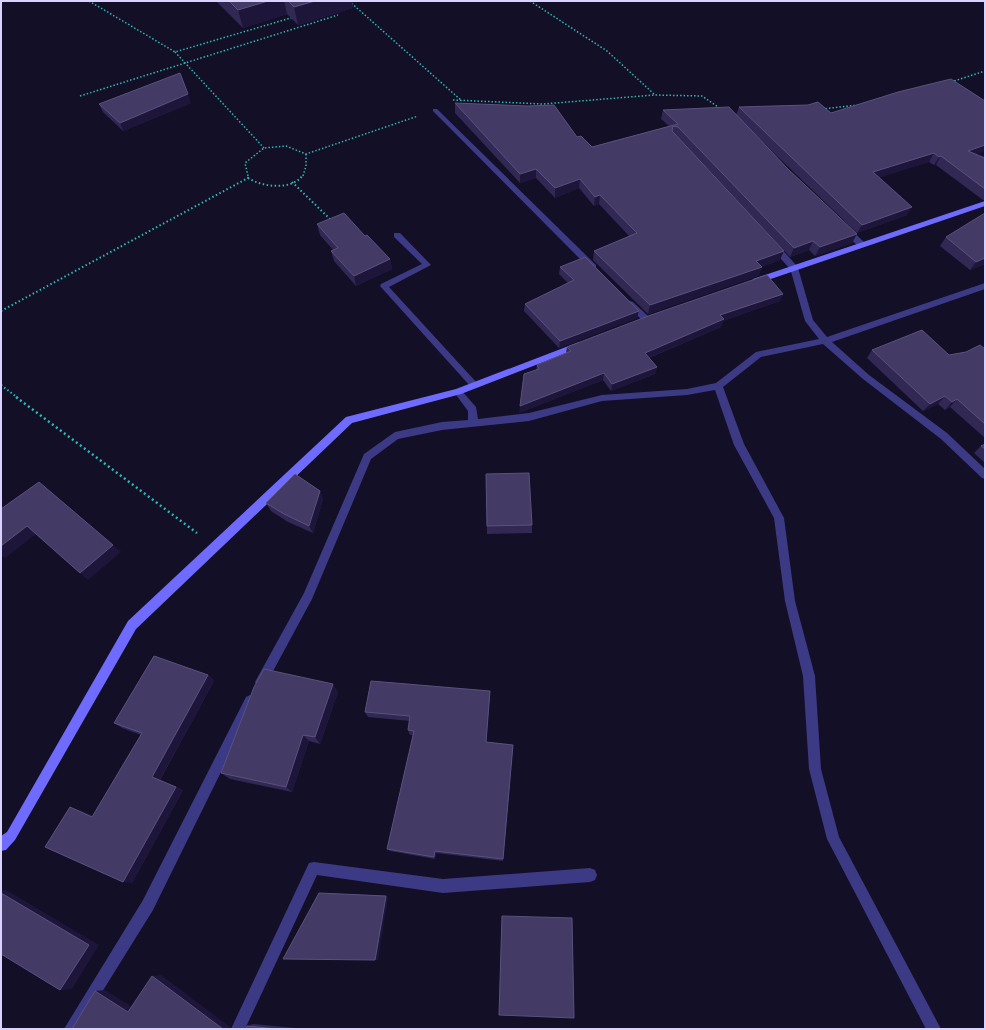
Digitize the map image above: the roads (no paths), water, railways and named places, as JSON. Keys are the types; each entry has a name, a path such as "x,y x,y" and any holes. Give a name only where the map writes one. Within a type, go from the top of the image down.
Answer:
{"street":[{"path":"435,110 601,275"},
{"path":"750,284 985,203"},
{"path":"840,223 862,245"},
{"path":"396,235 428,266 384,286 474,386"},
{"path":"768,240 794,268 810,320 825,341 866,377 944,436 985,475"},
{"path":"71,1029 148,905 236,727 308,596 367,457 395,436 442,426 529,417 602,398 686,392 718,386 759,354 825,341 985,286"},
{"path":"624,297 646,319"},
{"path":"1,845 11,836 132,625 349,420 458,392 586,342"},
{"path":"718,386 739,445 779,518 790,601 809,676 815,769 833,839 934,1029"},
{"path":"458,392 473,410 473,423"},
{"path":"238,1029 314,868 443,886 590,875"}]}
